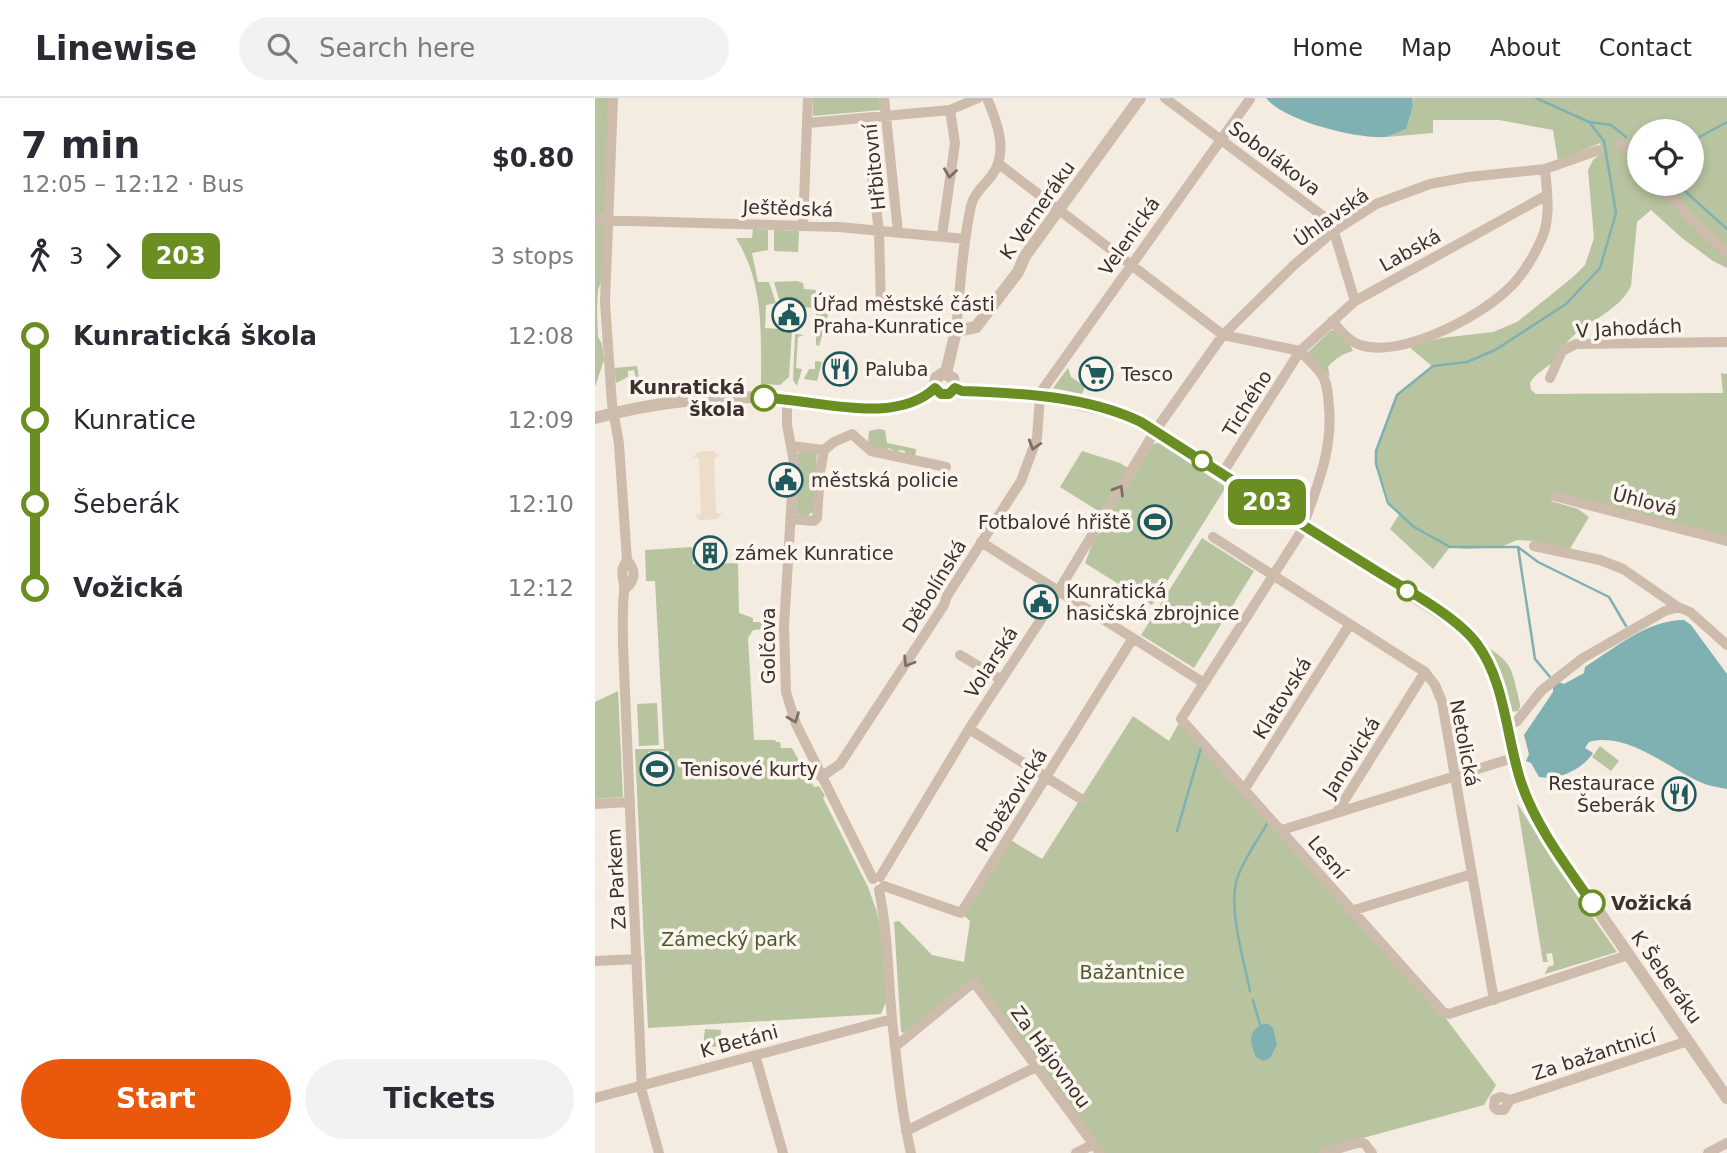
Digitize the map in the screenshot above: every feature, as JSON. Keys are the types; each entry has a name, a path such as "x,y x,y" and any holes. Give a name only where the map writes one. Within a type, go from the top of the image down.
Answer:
{"street":[{"name":"Za Parkem","path":"613,98 605,302 627,560 634,570 631,584 625,589 622,614 642,1092 659,1153"},
{"path":"803,226 808,98"},
{"name":"Hřbitovní","path":"884,98 898,232"},
{"path":"808,123 950,110 978,98"},
{"path":"946,373 956,331 965,239 972,202 999,164 999,128 987,98"},
{"name":"K Verneráku","path":"956,331 976,327 1018,272 1025,256 1140,98"},
{"name":"Sobolákova","path":"1165,98 1331,222 1355,301"},
{"name":"Velenická","path":"1040,396 1250,99"},
{"path":"942,236 954,143 950,110"},
{"path":"1620,144 1627,147"},
{"name":"Úhlavská","path":"1155,431 1223,335 1294,265 1334,231 1376,204 1430,184 1545,169 1599,150"},
{"path":"981,542 1205,683 1304,525 1326,462 1331,419 1323,376 1300,351 1223,335 999,164"},
{"path":"871,169 879,231 881,309"},
{"path":"1332,321 1349,340 1362,346 1380,348 1409,343 1451,328 1499,297 1519,275 1543,236 1547,221 1545,169"},
{"name":"Labská","path":"1300,351 1355,301 1547,195"},
{"path":"1671,196 1727,253"},
{"name":"Ještědská","path":"595,220 803,226 965,239"},
{"name":"V Jahodách","path":"1550,377 1562,351 1576,344 1727,342"},
{"name":"Tichého","path":"1222,474 1300,351"},
{"path":"935,388 946,395 955,388 955,380 946,373"},
{"path":"595,418 613,408 716,399 870,409 916,401 935,388 936,378 946,373"},
{"name":"K Šeberáku","path":"955,388 962,391 1040,396 1126,415 1304,525 1446,616 1469,634 1494,675 1513,758 1540,826 1727,1098"},
{"name":"Děbolínská","path":"821,776 833,771 840,764 1021,481 1036,440 1040,396"},
{"path":"787,404 791,446 824,450"},
{"name":"Volarská","path":"879,883 969,729 1155,431"},
{"path":"792,519 817,518 824,450 852,434 871,451 946,467"},
{"name":"Golčova","path":"791,446 794,462 784,627 786,692 796,724 821,776 879,883 887,936 892,1019 911,1153"},
{"name":"Úhlová","path":"1553,496 1727,541"},
{"name":"Netolická","path":"1213,537 1425,671 1442,702 1494,1000"},
{"path":"1534,546 1615,565 1678,607 1690,612 1727,645"},
{"path":"1506,727 1517,721 1538,694 1594,649 1665,611 1678,607"},
{"name":"Klatovská","path":"1244,790 1350,624"},
{"name":"Poběžovická","path":"879,883 961,913 1133,638"},
{"path":"960,655 1000,679"},
{"name":"Janovická","path":"1282,830 1337,812 1425,671"},
{"name":"Lesní","path":"1205,683 1181,719 1441,1010 1449,1014 1494,1000"},
{"path":"969,729 1081,799"},
{"path":"1337,812 1513,758"},
{"path":"595,804 630,802"},
{"path":"1351,911 1472,874"},
{"path":"1494,1000 1629,955"},
{"path":"595,961 637,959"},
{"name":"Za Hájovnou","path":"896,1046 974,982 1097,1149"},
{"name":"K Betáni","path":"595,1098 892,1019"},
{"name":"Za bažantnicí","path":"1510,1100 1688,1041"},
{"path":"755,1055 783,1153"},
{"path":"906,1131 1036,1068"},
{"path":"1324,1153 1360,1142 1366,1144 1373,1153"},
{"path":"1708,1153 1727,1143"},
{"path":"1076,1153 1097,1149"}],"green space":[{"path":"595,98 609,98 605,215 595,215"},
{"path":"813,98 879,98 881,110 813,116"},
{"path":"1412,98 1727,98 1727,268 1682,238 1651,210 1637,222 1631,286 1626,295 1570,339 1554,361 1530,383 1531,390 1536,394 1723,393 1721,373 1727,374 1727,537 1557,495 1551,501 1578,509 1589,517 1568,552 1534,541 1517,540 1501,547 1450,547 1433,569 1390,529 1400,513 1390,504 1376,464 1376,451 1397,395 1433,367 1409,347 1441,338 1493,332 1517,322 1585,265 1594,238 1588,170 1593,160 1603,152 1600,143 1558,161 1553,130 1499,120 1433,120 1433,133 1387,137 1406,128 1413,106"},
{"path":"595,224 604,224 602,280 598,290 597,311 598,337 602,344 604,360 595,387"},
{"path":"753,229 768,230 768,250 752,253 758,282 769,282 776,303 766,305 765,328 792,330 789,377 780,385 761,384 756,290 752,273 736,238 752,238"},
{"path":"774,230 799,231 798,252 774,251"},
{"path":"774,282 803,283 804,289 816,290 815,299 831,305 819,346 816,345 816,308 781,306"},
{"path":"1331,330 1342,335 1353,351 1339,357 1328,367 1330,377 1307,353"},
{"path":"795,334 804,335 798,337 796,368 802,369 797,386 793,380"},
{"path":"815,361 822,362 817,381 804,379 809,369 815,369"},
{"path":"637,366 640,385 638,386 634,370 628,371 628,377 616,383 614,368"},
{"path":"1068,368 1071,377 1085,386 1082,394 1053,388"},
{"path":"885,430 887,443 916,449 915,459 904,457 905,451 899,450 899,453 888,448 886,453 872,448 868,443 869,431"},
{"name":"Fotbalové hřiště","path":"1159,443 1226,487 1152,605 1085,563 1093,542 1153,444"},
{"path":"1082,451 1128,468 1100,512 1060,487"},
{"path":"798,453 817,453 814,511 807,516 796,514"},
{"path":"1202,538 1254,571 1194,668 1141,635"},
{"name":"Zámecký park","path":"692,547 693,564 738,563 739,613 753,618 753,622 769,622 769,629 753,630 748,638 754,740 775,740 780,742 781,748 792,748 814,787 819,786 825,796 823,798 868,887 884,943 886,1002 881,1014 648,1028 635,749 664,749 655,581 646,581 645,550","holes":["669,751 669,765 649,766 648,752"]},
{"path":"1483,644 1499,655 1511,670 1520,704 1518,711 1510,712 1496,667"},
{"path":"618,691 623,797 595,799 595,702"},
{"path":"657,703 659,745 639,746 637,704"},
{"name":"Bažantnice","path":"1133,716 1169,741 1181,719 1441,1012 1496,1085 1484,1105 1363,1138 1360,1142 1324,1153 1100,1153 972,980 904,1033 901,1032 894,922 899,921 932,955 964,962 970,921 961,913 1007,838 1042,859"},
{"path":"1600,746 1619,761 1611,771 1592,757"},
{"path":"1517,803 1558,868 1617,952 1545,974 1548,967 1554,965 1552,953 1546,954 1548,962 1543,962"},
{"path":"705,1029 721,1030 720,1047 703,1046"}],"shaded area":[{"path":"713,451 719,456 714,458 716,513 722,513 717,519 702,520 696,515 701,514 699,458 693,457 699,452"}],"water":[{"path":"1266,98 1412,98 1413,106 1406,129 1388,136 1372,137 1339,132 1304,121 1288,114"},
{"path":"1684,620 1691,625 1727,674 1727,789 1700,782 1632,746 1603,740 1589,742 1585,748 1593,753 1577,769 1554,777 1539,777 1531,763 1526,761 1529,754 1524,735 1553,692 1553,687 1584,673 1585,667 1644,630 1670,621"},
{"path":"1263,1024 1273,1028 1277,1045 1270,1058 1263,1061 1256,1057 1251,1038 1254,1031"}],"waterway":[{"path":"1536,98 1589,122 1604,141 1616,213 1600,268 1566,304 1495,350 1467,362 1433,366 1397,395 1376,451 1376,464 1388,503 1414,527 1450,547 1518,547 1538,562 1609,597 1626,626"},
{"path":"1589,122 1611,125 1626,137"},
{"path":"1704,134 1727,122"},
{"path":"1690,196 1727,229"},
{"path":"1518,547 1535,659 1550,677"},
{"path":"1177,831 1201,748"},
{"path":"1250,991 1238,935 1235,891 1243,865 1268,822"},
{"path":"1253,1000 1260,1025"}],"bus line":[{"name":"203","path":"764,398 870,409 916,401 935,388 943,395 951,393 955,388 962,391 1040,396 1085,404 1141,422 1420,599 1469,634 1494,675 1513,758 1531,807 1540,826 1592,903"}],"place":[{"name":"Úřad městské části Praha-Kunratice","path":"789,315"},
{"name":"Paluba","path":"840,369"},
{"name":"Tesco","path":"1096,374"},
{"name":"Kunratická škola","path":"764,398"},
{"name":"městská policie","path":"786,480"},
{"name":"Fotbalové hřiště","path":"1155,522"},
{"name":"zámek Kunratice","path":"710,553"},
{"name":"Kunratická hasičská zbrojnice","path":"1041,602"},
{"name":"Tenisové kurty","path":"657,769"},
{"name":"Restaurace Šeberák","path":"1679,794"},
{"name":"Vožická","path":"1592,903"}]}
